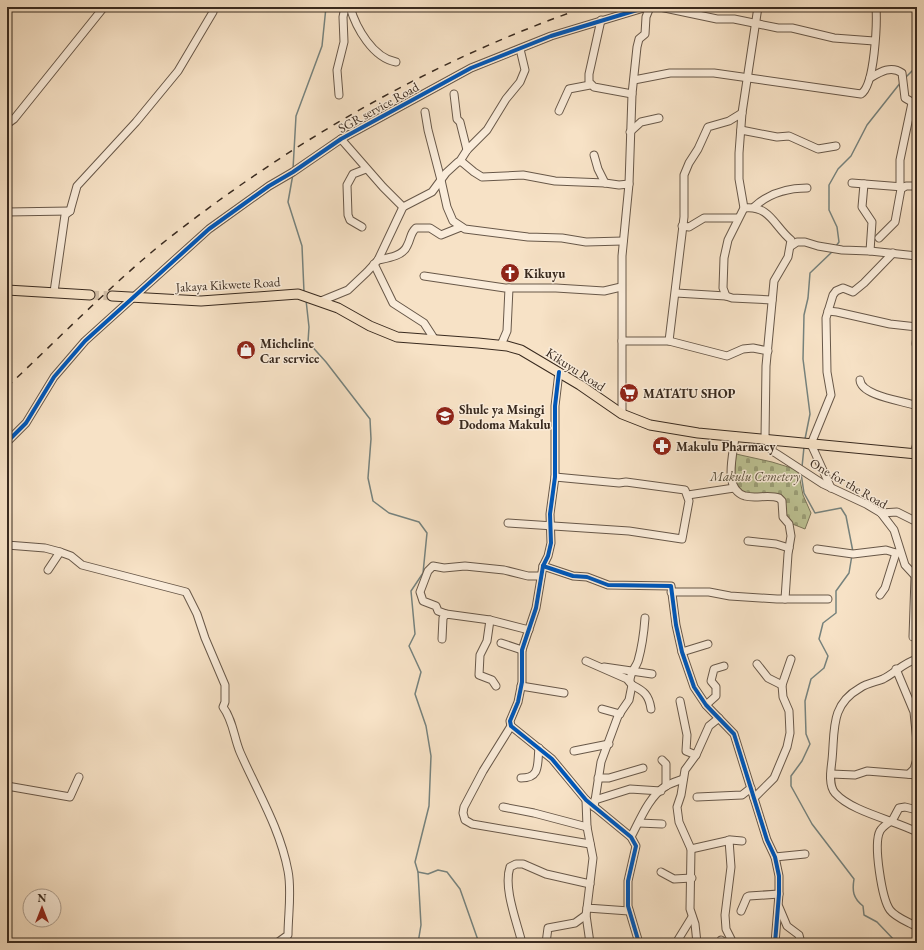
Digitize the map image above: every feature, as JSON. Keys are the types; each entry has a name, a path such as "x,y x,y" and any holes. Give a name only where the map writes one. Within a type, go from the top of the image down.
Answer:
{"main road":[{"path":"7,290 90,294"},
{"name":"Jakaya Kikwete Road","path":"112,296 201,301 298,294"},
{"name":"Kikuyu Road","path":"298,294 308,296 338,308 385,334 397,337 501,345 521,350 559,372 622,414 650,425 670,429 915,454"}],"street":[{"path":"7,124 14,119 104,7"},
{"path":"339,95 338,70 344,42 343,17 345,7"},
{"path":"350,7 355,23 371,48 379,56 396,62"},
{"name":"SGR service Road","path":"7,442 26,423 54,377 85,341 131,297 208,229 269,186 293,172 341,139 471,68 551,36 647,7"},
{"path":"622,414 621,287 623,241 629,184 632,94 637,47 639,40 645,34 646,18 650,7"},
{"path":"660,7 717,19 734,19 778,28 792,28 834,38 874,41"},
{"path":"726,296 723,288 724,258 728,240 744,208 739,168 742,113 758,7"},
{"path":"634,80 670,73 714,72 861,94 865,92 870,78 877,17 876,7"},
{"path":"906,7 917,8"},
{"path":"54,292 65,215 70,211 77,186 136,122 178,71 212,12"},
{"path":"590,85 589,74 600,20"},
{"path":"321,301 348,290 376,262 403,207 432,192 453,165 460,161 467,150 487,130 506,99 520,82 525,70 520,49"},
{"path":"870,78 888,69 898,70 902,73 905,98 914,104 900,160 901,187 895,222 880,238"},
{"path":"559,111 569,89 590,85 600,89 632,94"},
{"path":"454,94 457,119 460,122 467,150"},
{"path":"425,112 446,208 450,217 461,227 469,231 528,237 562,238 586,242 623,241"},
{"path":"669,341 676,293 682,226 684,175 708,127 729,120 742,113"},
{"path":"630,132 642,122 659,118"},
{"path":"741,130 777,137 790,136 818,149 836,146"},
{"path":"341,139 366,169 403,207"},
{"path":"594,155 598,169 605,183"},
{"path":"460,161 482,177 508,174 554,181 619,185 629,184"},
{"path":"362,227 350,220 348,215 347,185 353,174 366,169"},
{"path":"852,183 901,187 917,186"},
{"path":"864,184 862,207 872,222 870,250"},
{"path":"754,207 773,194 788,189 807,188"},
{"path":"744,208 754,207 764,211 791,240 788,257 776,276 772,300 768,351 769,439"},
{"path":"7,212 70,211"},
{"path":"682,226 690,227 704,218 738,218"},
{"path":"376,262 402,252 407,248 411,234 416,228 430,228 441,235 461,227"},
{"path":"791,246 798,242 805,242 834,249 870,250 917,256"},
{"path":"831,488 807,443 832,395 827,372 828,311 833,295 836,291 843,288 853,292 893,254"},
{"path":"376,262 393,303 424,323 435,340"},
{"path":"424,276 509,288 556,288 604,291 621,287"},
{"path":"501,345 507,331 509,288"},
{"path":"676,293 772,300"},
{"path":"828,311 890,324 917,327"},
{"path":"917,335 917,346"},
{"path":"622,341 669,341 727,356 743,349 753,348 768,351"},
{"path":"559,372 555,406 555,477 550,514 551,543 548,556 543,566 536,608 522,650 521,686 518,702 510,721 511,726 483,771 464,807 463,813 465,820 472,824 590,844"},
{"path":"860,380 863,387 875,394 917,406"},
{"path":"735,436 732,478 734,488 745,496 775,497 781,499 783,517 789,524 790,530 785,599"},
{"name":"One for the Road","path":"769,439 772,451 831,488 866,504 881,513 894,530 898,553 905,565 916,577"},
{"path":"915,454 917,443"},
{"path":"508,523 551,525 588,530 629,531 682,539 686,527 688,495 685,490 626,482 619,483 555,477"},
{"path":"688,495 734,488"},
{"path":"881,513 896,512 917,522"},
{"path":"748,541 776,544 789,548"},
{"path":"7,546 46,548 71,556 82,565 186,592 197,614 205,638 225,685 226,702 223,707 229,717 239,750 263,799 285,857 289,872 288,935 277,943"},
{"path":"818,549 853,554 886,550 898,553 885,588 880,595"},
{"path":"48,570 60,552"},
{"path":"529,630 490,620 446,614 438,611 436,606 423,601 420,592 428,571 433,566 444,568 465,566 504,570 528,576 541,576"},
{"path":"543,566 573,576 587,577 608,585 671,586 670,592 682,652 694,687 706,705 729,727 736,738 767,840 775,857 779,876 775,943"},
{"path":"913,638 916,577"},
{"path":"670,592 709,592 730,596 785,599 828,599"},
{"path":"442,639 443,618 446,614"},
{"path":"595,804 598,778 602,762 620,714 629,700 631,670 637,663 645,618"},
{"path":"490,620 487,641 480,656 480,675 492,680 496,686"},
{"path":"501,643 522,650"},
{"path":"682,652 708,644"},
{"path":"754,798 774,778 787,747 790,733 789,711 783,697 782,684 791,659"},
{"path":"917,659 896,669 882,680 859,688 843,700 838,708 832,748 831,774 831,786 834,792 870,813 917,832"},
{"path":"586,661 631,683 645,692 649,698 651,708"},
{"path":"757,664 768,678 782,684"},
{"path":"706,705 716,696 716,687 712,683 712,671 724,666"},
{"path":"600,667 652,674"},
{"path":"896,669 914,712 917,742"},
{"path":"521,686 564,693"},
{"path":"680,701 687,735 686,751 696,755"},
{"path":"602,710 620,714"},
{"path":"697,943 695,924 690,908 692,878 691,849 680,822 677,807 681,795 685,770 696,755 709,726 719,718"},
{"path":"511,726 552,759 586,800 595,804 631,837 636,846 632,858 627,894 639,943"},
{"path":"574,751 609,744"},
{"path":"521,778 529,778 534,776 537,770 539,748"},
{"path":"909,774 914,769 917,759"},
{"path":"631,837 648,805 663,788 666,764 662,760"},
{"path":"598,778 609,778 643,768"},
{"path":"831,774 855,775 867,771 917,775"},
{"path":"7,786 70,797 80,777"},
{"path":"595,804 630,789 663,788 683,779"},
{"path":"697,797 742,795 751,788"},
{"path":"586,800 587,827 593,866 586,912 590,943"},
{"path":"502,807 534,813 587,827"},
{"path":"917,810 905,807 899,808 891,821 880,830 876,842 876,850 886,900 890,910 917,927"},
{"path":"639,823 662,824"},
{"path":"691,849 729,840 742,841"},
{"path":"729,840 731,867 725,915 726,929 733,943"},
{"path":"775,857 805,854"},
{"path":"522,943 512,904 508,877 510,867 516,864 523,864 546,874 590,884"},
{"path":"661,872 674,879 692,878"},
{"path":"742,911 747,897 749,896 779,894"},
{"path":"778,907 787,926 798,935 801,943"},
{"path":"546,943 546,933 549,927 575,923 586,912 630,911"},
{"path":"676,943 692,916"}],"green space":[{"name":"Makulu Cemetery","path":"736,454 772,462 798,470 803,495 811,513 805,529 790,523 784,510 784,499 782,495 755,495 743,492 734,482"}],"waterway":[{"path":"293,169 296,116 322,46 326,7"},
{"path":"905,78 917,66"},
{"path":"836,246 839,242 837,227 829,210 829,185 838,169 851,156 867,125 901,82"},
{"path":"293,174 288,202 302,246 304,292"},
{"path":"805,439 810,414 803,359 804,315 808,298 810,273 833,251"},
{"path":"306,300 309,327 308,342 326,362 370,419 371,439 368,478 373,501 389,513 419,522 427,533 423,573 411,591 415,634 409,646 421,672 415,694 426,726 431,756 429,806 415,862 418,872 428,874 438,870 447,872 460,889 479,943"},
{"path":"802,467 804,447"},
{"path":"801,473 804,493 815,513 841,508 846,516 853,552"},
{"path":"852,555 849,573 836,591 836,613 823,623 819,639 828,656 824,668 811,679 805,701 806,734 810,744 802,761 791,776 791,786 812,824 854,879 854,894 863,906 864,915 877,922 897,943"},
{"path":"418,872 421,925 418,943"}],"tunnel":[{"path":"90,295 112,296"}],"railway":[{"path":"7,387 101,297 159,246 258,173 362,108 416,79 471,53 586,7"}],"cycle path":[{"path":"7,442 26,423 54,377 85,341 209,229 269,186 293,172 341,139 471,68 551,36 647,7"},
{"path":"559,372 555,406 555,477 550,514 551,543 548,556 543,566 536,608 522,650 522,682 518,702 510,721 511,726 552,759 586,800 631,837 636,846 628,881 628,906 639,943"},
{"path":"543,566 573,576 587,577 608,585 671,586 676,625 682,652 694,687 706,705 734,734 767,840 775,857 779,876 775,943"}],"place":[{"name":"Kikuyu","path":"510,273"},
{"name":"Micheline Car service","path":"246,350"},
{"name":"MATATU SHOP","path":"629,393"},
{"name":"Shule ya Msingi Dodoma Makulu","path":"445,416"},
{"name":"Makulu Pharmacy","path":"662,446"}]}
